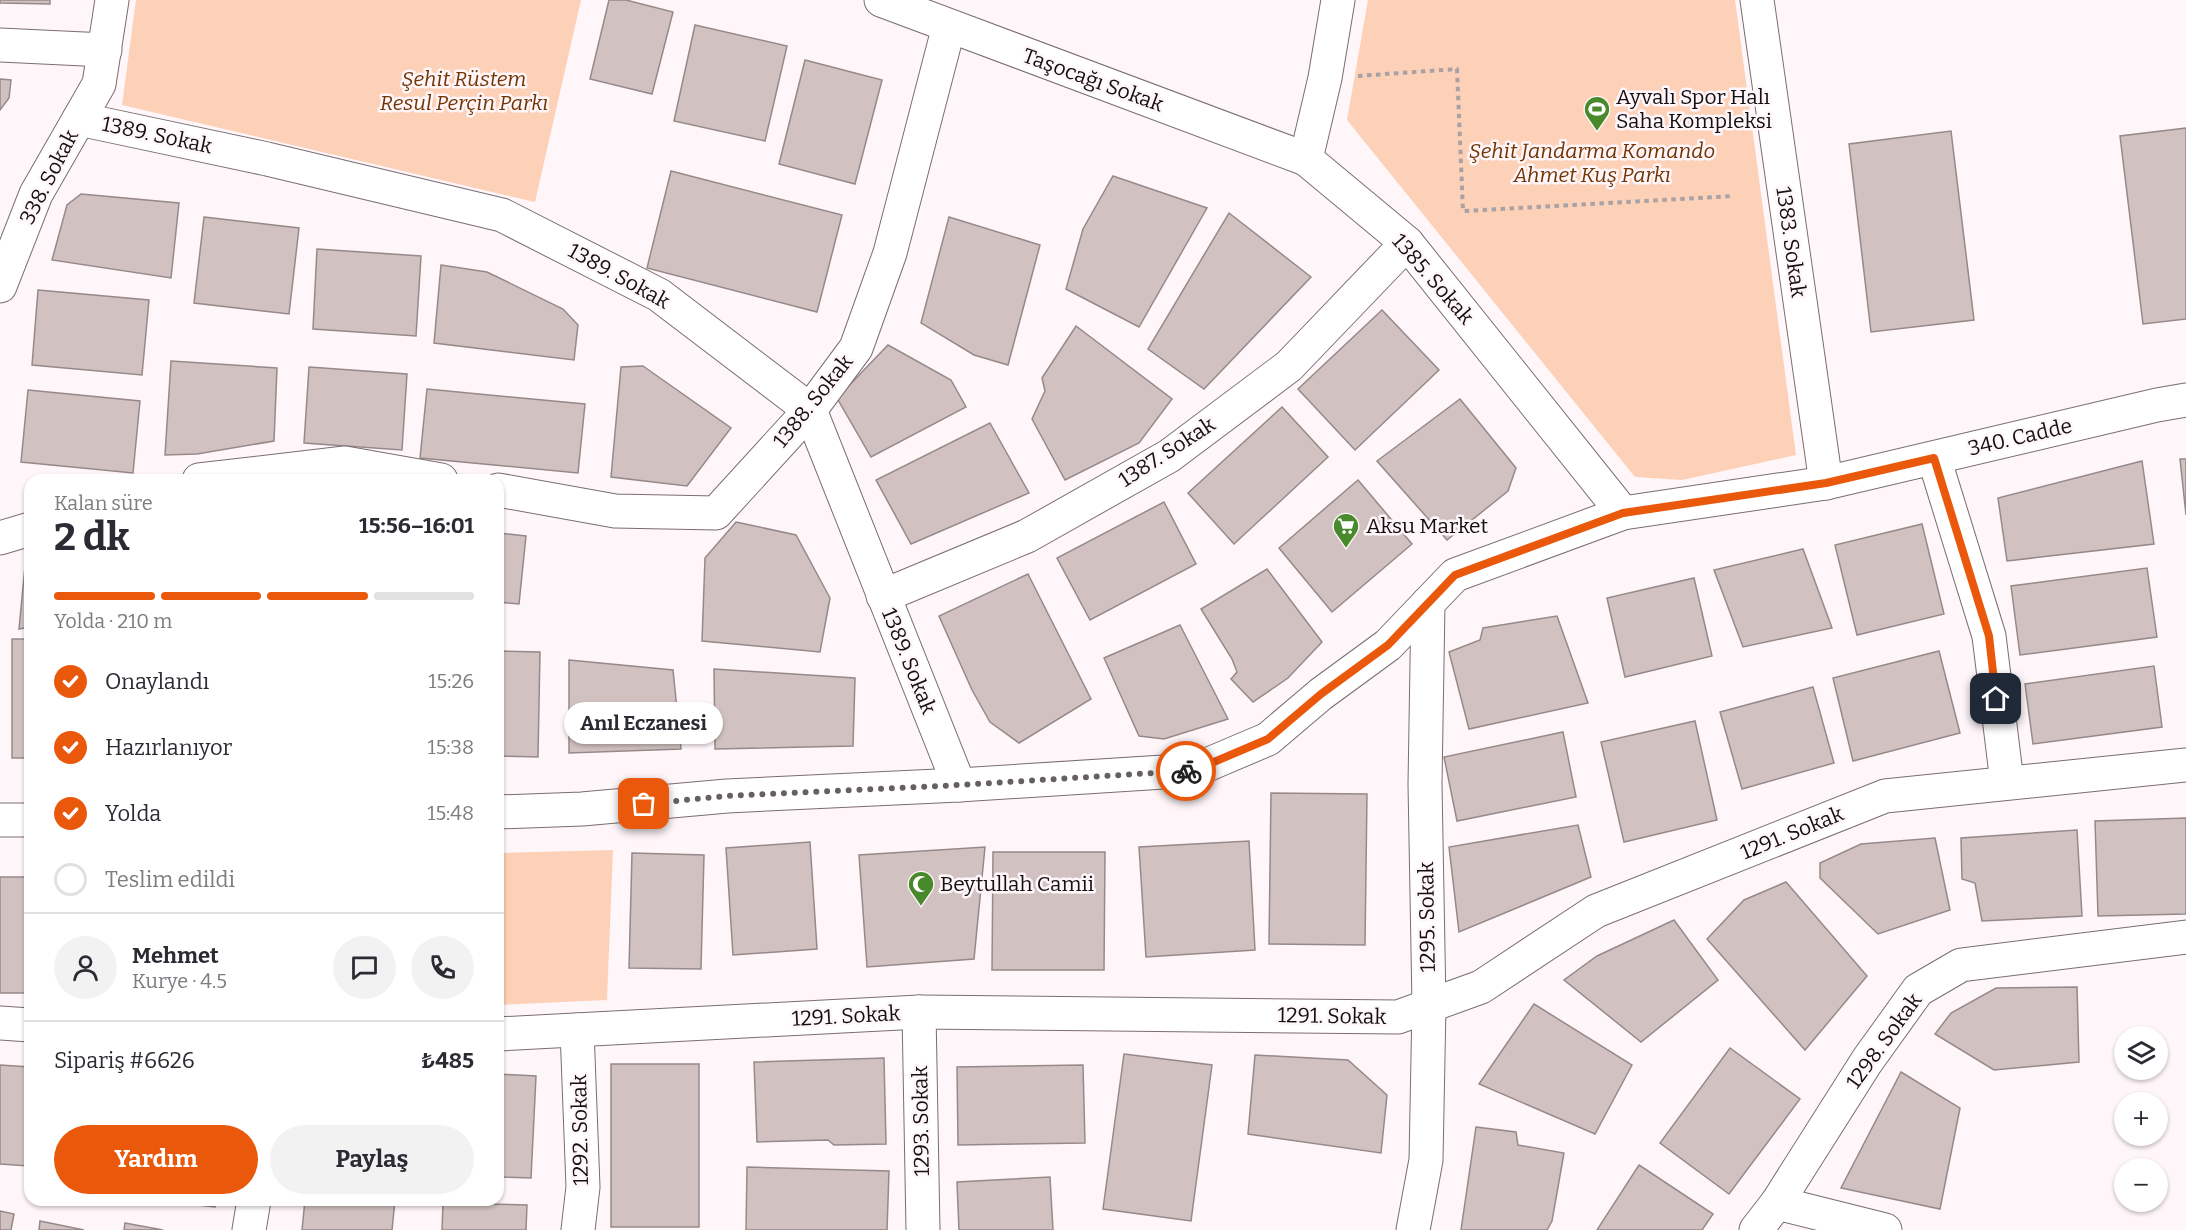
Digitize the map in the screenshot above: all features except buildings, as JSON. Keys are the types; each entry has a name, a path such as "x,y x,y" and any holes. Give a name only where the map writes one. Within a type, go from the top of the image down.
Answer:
{"street":[{"name":"338. Sokak","path":"0,286 36,194 99,84 112,0"},
{"name":"Taşocağı Sokak","path":"881,0 1306,159"},
{"path":"1306,159 1325,78 1338,0"},
{"name":"1383. Sokak","path":"1757,0 1826,483"},
{"name":"1388. Sokak","path":"504,491 615,510 716,513 810,410 856,348 891,253 949,26"},
{"path":"0,45 105,50"},
{"name":"1389. Sokak","path":"79,118 502,215 659,295 810,410 959,785"},
{"name":"1385. Sokak","path":"1306,159 1407,243 1623,513"},
{"name":"1387. Sokak","path":"883,596 1027,536 1169,456 1289,366 1407,243"},
{"name":"340. Cadde","path":"504,812 582,810 727,796 959,785 1195,770 1268,739 1321,694 1388,645 1455,575 1623,513 1826,483 2186,400"},
{"path":"1934,458 1989,636 2007,783"},
{"path":"251,474 345,463 407,474"},
{"path":"0,538 24,532"},
{"name":"1295. Sokak","path":"1413,1230 1426,1160 1429,1005 1425,784 1428,603"},
{"name":"1291. Sokak","path":"504,1034 919,1012 1398,1017 1481,987 1596,911 1885,796 2186,765"},
{"path":"0,820 24,820"},
{"name":"1298. Sokak","path":"1756,1230 1777,1203 1867,1060 1918,990 1961,965 2186,937"},
{"name":"1293. Sokak","path":"919,1012 923,1230"},
{"path":"0,1023 24,1025"},
{"name":"1292. Sokak","path":"578,1030 583,1187 578,1230"},
{"path":"1777,1203 1885,1230"},
{"path":"249,1230 253,1206"}],"path":[{"path":"1325,78 1458,69 1463,211 1732,196"}],"green space":[{"name":"Şehit Rüstem Resul Perçin Parkı","path":"136,0 581,0 535,202 122,105"},
{"name":"Şehit Jandarma Komando Ahmet Kuş Parkı","path":"1368,0 1735,0 1796,455 1682,480 1635,477 1347,120"},
{"path":"613,850 607,1000 504,1005 504,853"}],"way so far":[{"path":"644,804 727,796 1186,771"}],"place":[{"name":"Ayvalı Spor Halı Saha Kompleksi","path":"1597,132"},
{"name":"Aksu Market","path":"1346,549"},
{"name":"Anıl Eczanesi","path":"644,804"},
{"name":"Beytullah Camii","path":"921,907"}],"route":[{"path":"1186,771 1195,770 1268,739 1321,694 1388,645 1455,575 1623,513 1826,483 1934,458 1989,636 1996,699"}]}
